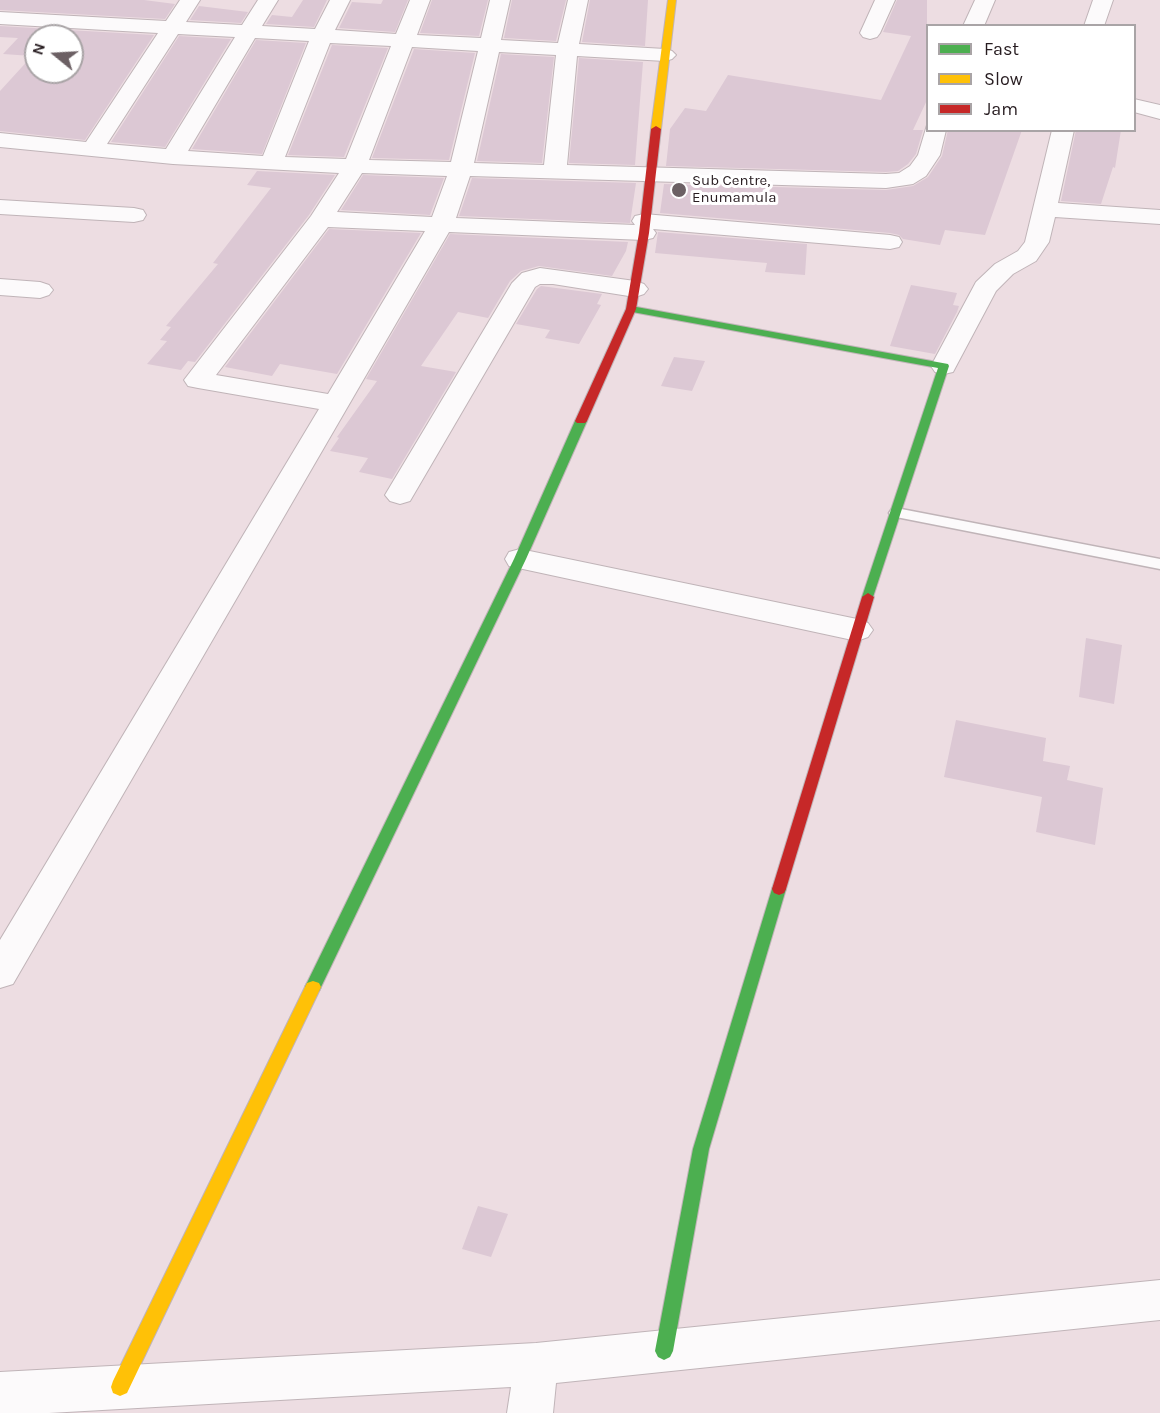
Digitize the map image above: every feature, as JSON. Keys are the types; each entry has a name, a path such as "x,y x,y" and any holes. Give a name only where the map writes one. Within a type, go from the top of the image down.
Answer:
{"street":[{"path":"0,40 9,19 32,0"},
{"path":"92,149 190,0"},
{"path":"173,157 268,0"},
{"path":"271,164 322,36 340,0"},
{"path":"334,403 198,380 321,219 355,166 420,0"},
{"path":"0,973 441,225 461,170 500,0"},
{"path":"555,171 567,49 578,0"},
{"path":"120,1387 520,559 633,299 649,174 656,141 672,0"},
{"path":"870,33 885,0"},
{"path":"974,24 985,0"},
{"path":"1095,24 1103,0"},
{"path":"9,19 665,55"},
{"path":"1136,106 1160,112"},
{"path":"0,140 271,164 886,181 905,179 918,171 928,154 934,132"},
{"path":"664,1351 700,1149 857,630 945,366 985,287 1004,269 1027,256 1037,242 1063,132"},
{"path":"0,207 134,215"},
{"path":"1045,209 1160,217"},
{"path":"321,219 441,225 644,227 890,242"},
{"path":"400,495 525,283 540,276 553,276 633,299 945,366"},
{"path":"0,286 40,290"},
{"path":"520,559 857,630"},
{"path":"0,1394 536,1364 1160,1300"},
{"path":"530,1413 536,1364"}],"lane":[{"path":"896,513 1160,564"}],"building":[{"path":"0,0 144,0 175,4 165,19 0,10"},
{"path":"303,0 327,0 314,27 266,24 272,15 292,17"},
{"path":"383,0 408,0 395,32 339,28 352,2 381,4"},
{"path":"432,0 488,0 479,36 420,33"},
{"path":"512,0 566,0 556,41 504,38"},
{"path":"590,0 648,0 645,46 582,42"},
{"path":"897,0 927,0 926,102 913,130 923,130 916,154 898,171 666,166 670,129 685,108 706,111 728,75 881,100 911,36 883,32"},
{"path":"199,6 248,12 241,23 190,20"},
{"path":"0,26 24,27 24,55 3,54 18,38 0,37"},
{"path":"84,31 154,35 85,140 0,131 0,91 24,65 24,84 84,84"},
{"path":"179,36 231,39 165,147 111,142"},
{"path":"256,40 306,43 262,154 192,149"},
{"path":"332,45 388,48 344,157 288,155"},
{"path":"414,49 475,53 449,160 372,158"},
{"path":"501,54 554,57 542,163 477,161"},
{"path":"579,58 643,62 635,165 569,163"},
{"path":"948,132 1021,132 985,235 945,230 940,245 903,239 899,235 890,233 660,213 664,184 886,190 913,186 928,177 942,156"},
{"path":"1076,132 1121,132 1115,168 1113,167 1101,204 1061,201"},
{"path":"257,171 335,175 309,215 195,362 188,361 181,370 147,364 167,341 160,340 171,327 166,326 218,264 213,263 271,188 247,185"},
{"path":"363,175 444,178 430,215 341,210"},
{"path":"472,178 636,183 630,223 459,216"},
{"path":"329,229 421,233 337,374 280,364 272,376 225,367"},
{"path":"658,232 807,244 805,275 765,272 767,263 655,253"},
{"path":"450,234 628,242 626,251 612,276 539,266 521,271 510,281 488,318 458,312 421,366 456,372 392,479 359,472 368,458 330,451 339,438 337,437 377,381 366,379"},
{"path":"911,285 957,293 953,305 959,306 957,312 935,354 890,346"},
{"path":"541,286 602,294 597,304 601,305 579,344 545,338 550,330 516,324"},
{"path":"674,357 705,361 692,391 661,386"},
{"path":"1086,638 1122,645 1114,704 1079,697"},
{"path":"956,720 1046,738 1043,761 1070,766 1067,780 1103,788 1095,845 1036,832 1042,797 944,777"},
{"path":"478,1206 508,1214 491,1257 462,1249"}],"traffic: fast":[{"path":"631,309 944,366 868,597"},
{"path":"313,987 520,559 581,421"},
{"path":"664,1351 701,1149 779,889"}],"traffic: slow":[{"path":"656,129 672,0"},
{"path":"120,1387 313,987"}],"traffic: jam":[{"path":"581,421 631,309 644,233 656,129"},
{"path":"779,889 868,597"}],"place":[{"name":"Sub Centre, Enumamula","path":"679,190"}]}
